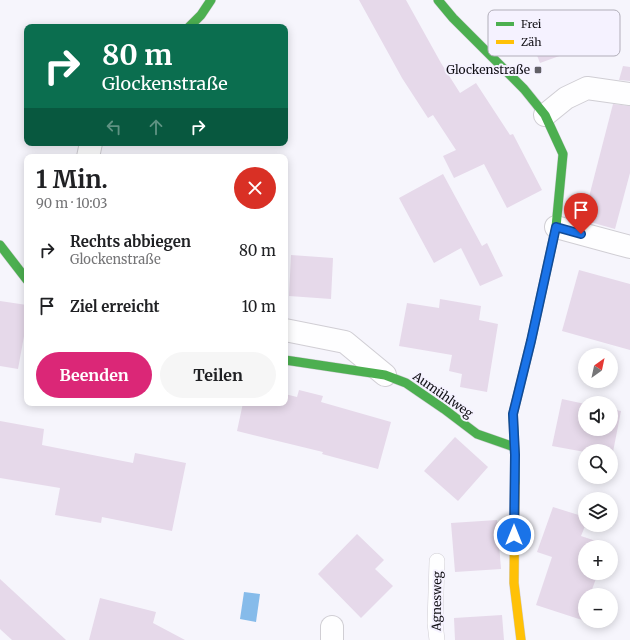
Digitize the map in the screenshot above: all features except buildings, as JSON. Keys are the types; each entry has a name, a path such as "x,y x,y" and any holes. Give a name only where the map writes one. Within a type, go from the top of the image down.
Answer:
{"street":[{"path":"192,24 211,0"},
{"path":"438,0 453,18 488,53"},
{"path":"492,56 524,88 545,115 563,154 556,227 513,414 514,582 521,640"},
{"path":"545,115 566,98 587,88 630,94"},
{"path":"556,227 630,247"},
{"path":"0,245 24,276"},
{"path":"288,331 345,342 385,375"},
{"name":"Aumühlweg","path":"288,360 385,375 406,383 477,434 514,447"}],"lane":[{"name":"Agnesweg","path":"437,561 435,623 437,640"}],"water":[{"path":"244,592 260,594 256,622 240,619"}],"traffic: fast":[{"path":"192,24 201,15 211,0"},
{"path":"438,0 453,18 488,53"},
{"path":"491,56 524,89 545,115 563,154 556,227 513,414 515,483"},
{"path":"0,245 24,276"},
{"path":"288,360 385,375 406,383 477,434 514,447"}],"traffic: slow":[{"path":"515,483 514,583 521,640"}],"place":[{"name":"Glockenstraße","path":"538,70"}],"route":[{"path":"514,535 515,455 513,414 556,227 581,234"}]}
